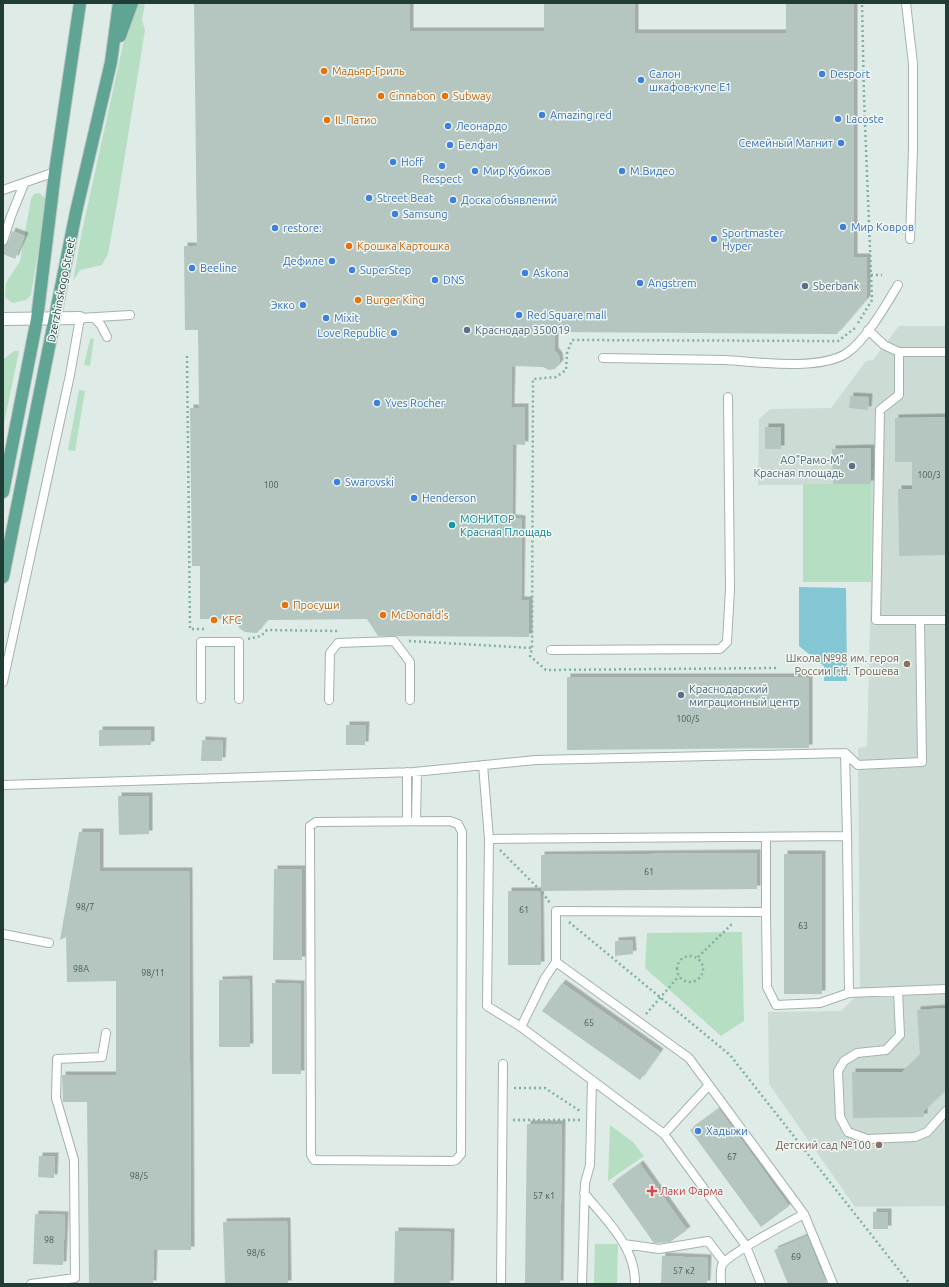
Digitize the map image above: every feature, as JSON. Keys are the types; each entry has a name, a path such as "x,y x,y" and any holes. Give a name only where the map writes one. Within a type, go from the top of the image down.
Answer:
{"main road":[{"path":"76,3 78,20"},
{"name":"Dzerzhinskogo Street","path":"3,492 37,319 55,172 80,3"},
{"name":"Dzerzhinskogo Street","path":"3,577 76,212 111,62 119,3"},
{"path":"111,62 132,3"}],"street":[{"path":"3,319 80,318"}],"lane":[{"path":"906,3 913,64 913,149 910,239"},
{"path":"3,190 55,172"},
{"path":"3,241 24,184"},
{"path":"603,358 725,360 766,363 819,362 837,358 848,352 868,330 898,285"},
{"path":"3,682 70,375 80,318 130,315"},
{"path":"94,318 101,325 107,337"},
{"path":"868,330 884,345 899,352 946,352"},
{"path":"899,352 899,395 880,410 876,620 946,620"},
{"path":"551,650 720,649 727,642 730,589 728,397"},
{"path":"3,785 417,772 536,760 845,753 858,765 922,762 920,620"},
{"path":"329,700 330,653 338,643 394,641 410,662 410,700"},
{"path":"201,699 201,642 239,642 239,699"},
{"path":"845,753 848,836 849,993"},
{"path":"483,765 489,839 487,1006 522,1027 664,1134 746,1246 761,1284"},
{"path":"407,821 408,772"},
{"path":"416,821 417,772"},
{"path":"416,821 455,821 462,832 460,1154 456,1160 452,1162 314,1160 311,1155 310,826 316,822 416,821"},
{"path":"489,839 848,836"},
{"path":"766,837 767,986 776,1005 820,1003 849,993 946,989"},
{"path":"522,1027 545,978 556,962 556,911 766,912"},
{"path":"3,934 49,943"},
{"path":"556,962 689,1058 804,1214 833,1284"},
{"path":"898,991 900,1035 886,1050 857,1053 844,1061 838,1071 840,1117 848,1132 868,1139 915,1137 927,1132 946,1111"},
{"path":"31,1284 75,1278 74,1160 56,1098 57,1059 102,1057 106,1033"},
{"path":"501,1284 503,1064"},
{"path":"582,1284 584,1193 590,1165 592,1080"},
{"path":"664,1134 709,1085"},
{"path":"584,1193 624,1244 634,1265 635,1284"},
{"path":"721,1284 721,1267 724,1262 746,1246 804,1214"},
{"path":"624,1244 659,1249 708,1241 724,1262"}],"path":[{"path":"776,668 546,670 530,656 532,648 533,379 556,377 566,370 567,353 572,340 838,341 855,328 872,300 862,3"},
{"path":"871,274 882,275"},
{"path":"188,356 190,629 205,629"},
{"path":"244,638 251,639 261,636 267,630 339,631"},
{"path":"403,641 532,648"},
{"path":"489,839 542,892 556,911 730,1055 910,1284"},
{"path":"698,958 745,912"},
{"path":"686,955 698,958 703,964 702,975 696,980 685,981 676,972 678,962 686,955"},
{"path":"639,1022 679,976"},
{"path":"503,1087 545,1088 591,1118"},
{"path":"503,1119 591,1118"}],"shaded area":[{"path":"899,326 946,326 946,1206 855,1207 769,1084 768,1012 841,1011 860,992 858,748 867,747 871,582 871,484 758,485 759,419 770,409 831,408 866,361 873,360"}],"green space":[{"path":"136,3 145,3 142,20 145,30 108,254 102,265 80,270 73,281 82,231 128,22"},
{"path":"39,193 45,198 46,204 31,295 26,300 12,303 5,297 6,283 20,261 31,199 34,194"},
{"path":"94,338 90,366 84,365 90,339"},
{"path":"14,351 19,351 3,428 3,363 4,359"},
{"path":"79,390 85,391 75,451 68,450"},
{"path":"803,484 871,484 871,582 803,582"},
{"path":"742,932 744,1021 721,1036 645,968 647,933"},
{"path":"610,1125 633,1142 644,1156 608,1181"},
{"path":"595,1244 618,1244 617,1284 594,1284"}],"water":[{"path":"799,587 846,588 847,681 824,681 824,666 799,646"}],"building":[{"name":"Red Square mall","path":"194,3 410,3 410,31 544,31 544,3 635,3 635,33 786,33 786,3 854,3 854,257 867,257 867,299 837,334 555,332 555,351 559,356 560,363 555,369 549,370 543,367 512,366 511,407 525,407 525,445 513,444 512,518 522,519 521,600 529,600 529,637 378,636 367,619 267,620 257,633 245,632 239,628 237,619 200,619 200,566 192,566 190,408 199,408 198,330 185,330 184,246 197,246"},
{"path":"12,231 25,236 15,259 3,254 3,246 8,243"},
{"path":"850,396 869,397 868,410 849,408"},
{"path":"946,417 946,555 899,556 898,489 912,489 912,462 895,462 895,418"},
{"path":"765,427 781,427 781,449 765,449"},
{"name":"АО\"Рамо-М\" Красная площадь","path":"871,448 871,484 833,484 832,449"},
{"path":"567,677 809,677 809,748 567,750"},
{"path":"346,725 366,725 365,745 346,745"},
{"path":"99,730 151,730 151,745 99,746"},
{"path":"202,740 223,741 222,761 201,761"},
{"path":"118,796 149,796 149,834 119,835"},
{"path":"79,832 100,832 100,871 189,871 191,1250 154,1250 153,1284 89,1284 87,1102 63,1102 62,1075 116,1075 116,981 67,982 66,937 60,940"},
{"path":"757,853 757,889 541,891 541,855"},
{"path":"784,854 822,854 822,994 784,994"},
{"path":"274,869 302,869 302,960 273,960"},
{"path":"508,891 540,891 541,965 508,965"},
{"path":"632,940 633,954 615,956 615,941"},
{"path":"249,979 250,1047 219,1047 219,980"},
{"path":"272,983 301,984 301,1074 272,1074"},
{"path":"562,983 660,1052 640,1080 542,1011"},
{"path":"946,1008 946,1090 924,1111 924,1117 853,1118 852,1072 902,1072 920,1055 917,1010"},
{"path":"719,1109 789,1206 761,1227 690,1130"},
{"path":"527,1124 562,1124 560,1284 525,1284"},
{"path":"39,1156 55,1156 54,1178 38,1177"},
{"path":"640,1164 687,1230 670,1242 654,1243 612,1184"},
{"path":"873,1212 888,1212 888,1229 873,1229"},
{"path":"35,1214 65,1215 63,1265 33,1264"},
{"path":"287,1221 288,1284 225,1284 223,1222"},
{"path":"395,1231 451,1232 450,1284 394,1284"},
{"path":"807,1236 827,1284 788,1284 774,1250"},
{"path":"662,1256 708,1258 707,1284 661,1284"}],"place":[{"name":"Мадьяр-Гриль","path":"324,71"},
{"name":"Desport","path":"822,74"},
{"name":"Салон шкафов-купе Е1","path":"641,80"},
{"name":"Cinnabon","path":"381,96"},
{"name":"Subway","path":"445,96"},
{"name":"Amazing red","path":"542,115"},
{"name":"Lacoste","path":"838,119"},
{"name":"IL Патио","path":"327,120"},
{"name":"Леонардо","path":"448,126"},
{"name":"Семейный Магнит","path":"841,143"},
{"name":"Белфан","path":"450,145"},
{"name":"Hoff","path":"393,162"},
{"name":"Respect","path":"442,166"},
{"name":"Мир Кубиков","path":"475,171"},
{"name":"М.Видео","path":"622,171"},
{"name":"Street Beat","path":"369,198"},
{"name":"Доска объявлений","path":"453,200"},
{"name":"Samsung","path":"395,214"},
{"name":"Мир Ковров","path":"843,227"},
{"name":"restore:","path":"275,228"},
{"name":"Sportmaster Hyper","path":"714,239"},
{"name":"Крошка Картошка","path":"349,246"},
{"name":"Дефиле","path":"332,261"},
{"name":"Beeline","path":"192,268"},
{"name":"SuperStep","path":"352,270"},
{"name":"Askona","path":"525,273"},
{"name":"DNS","path":"435,280"},
{"name":"Angstrem","path":"640,283"},
{"name":"Sberbank","path":"805,286"},
{"name":"Burger King","path":"358,300"},
{"name":"Экко","path":"303,305"},
{"name":"Red Square mall","path":"519,315"},
{"name":"Mixit","path":"326,318"},
{"name":"Краснодар 350019","path":"467,330"},
{"name":"Love Republic","path":"394,333"},
{"name":"Yves Rocher","path":"377,403"},
{"name":"АО\"Рамо-М\" Красная площадь","path":"852,466"},
{"name":"Swarovski","path":"337,482"},
{"name":"Henderson","path":"414,498"},
{"name":"МОНИТОР Красная Площадь","path":"452,525"},
{"name":"Просуши","path":"285,605"},
{"name":"McDonald's","path":"383,615"},
{"name":"KFC","path":"214,620"},
{"name":"Школа №98 им. героя России Г.Н. Трошева","path":"907,664"},
{"name":"Краснодарский миграционный центр","path":"681,695"},
{"name":"Хадыжи","path":"698,1131"},
{"name":"Детский сад №100","path":"879,1145"},
{"name":"Лаки Фарма","path":"652,1191"}]}
